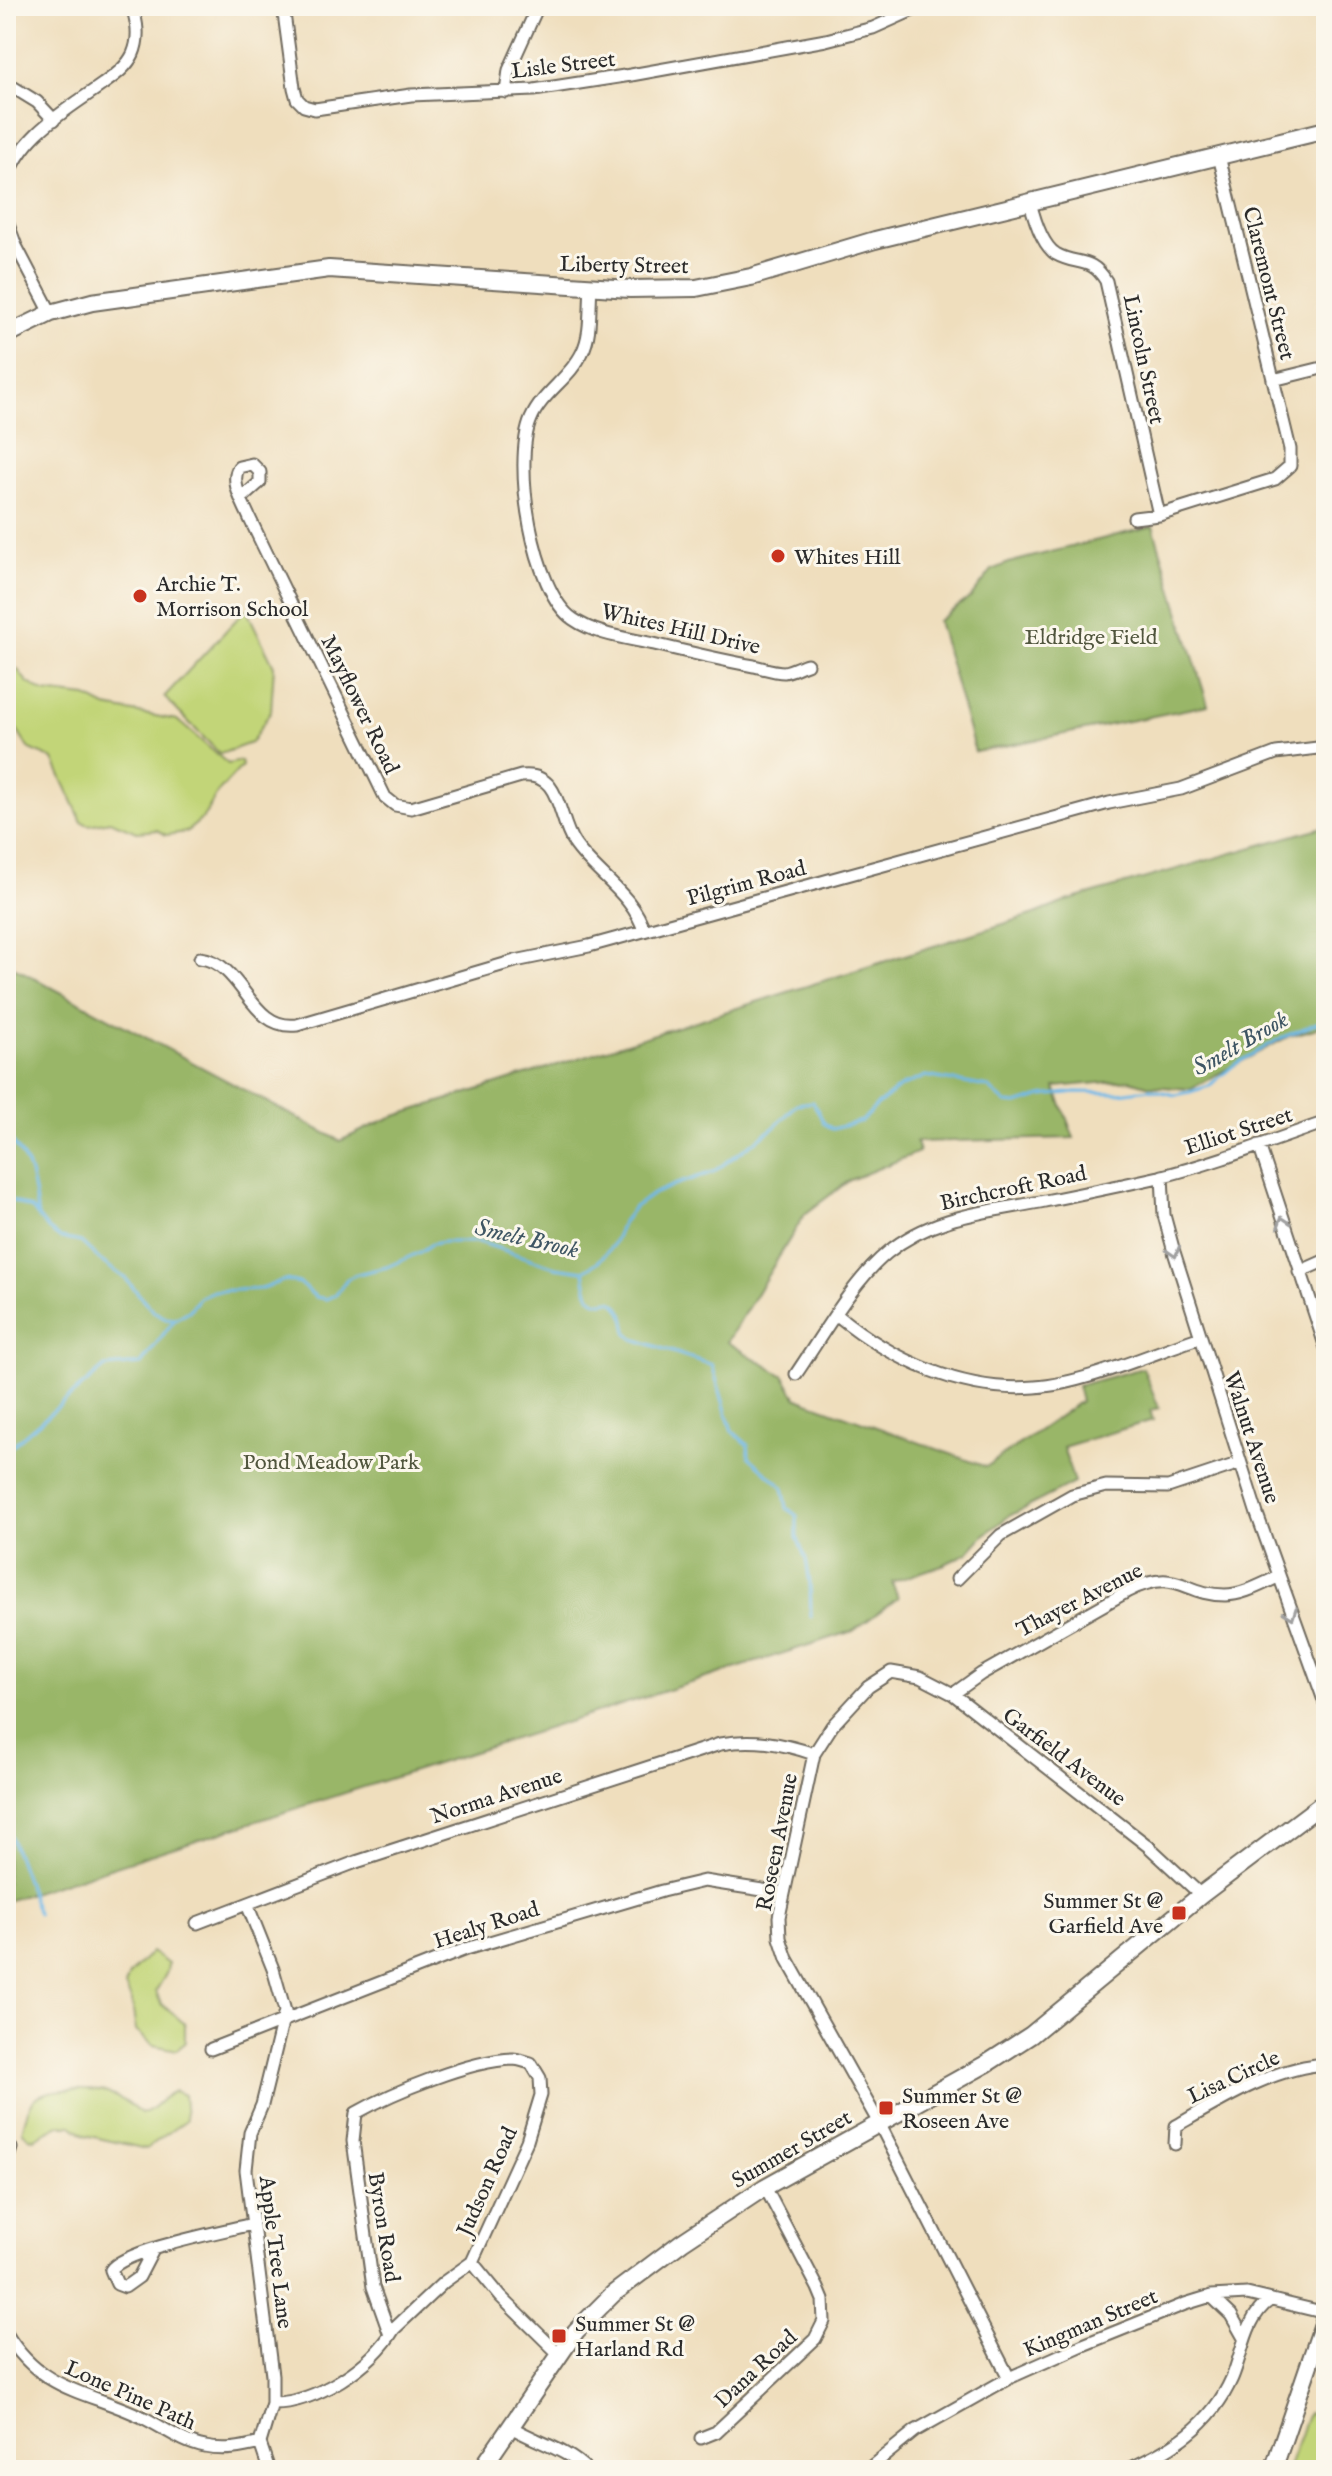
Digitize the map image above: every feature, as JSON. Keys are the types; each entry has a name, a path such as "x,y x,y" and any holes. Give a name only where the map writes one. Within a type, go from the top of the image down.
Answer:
{"main road":[{"name":"Liberty Street","path":"6,335 51,313 119,297 329,269 665,290 719,284 861,243 1326,130"},
{"name":"Summer Street","path":"481,2470 559,2354 588,2317 613,2294 682,2242 765,2187 986,2064 1031,2035 1201,1895 1326,1801"},
{"path":"1273,2470 1326,2314"}],"street":[{"path":"6,183 13,163 25,144 130,61 137,35 132,6"},
{"name":"Lisle Street","path":"283,6 294,88 297,99 309,108 411,95 506,92 617,77 816,43 865,30 898,11 922,6"},
{"path":"506,92 509,70 538,6"},
{"path":"6,83 37,102 54,120"},
{"name":"Claremont Street","path":"1159,515 1275,479 1290,466 1290,449 1219,156"},
{"name":"Lincoln Street","path":"1030,202 1051,249 1059,255 1089,263 1099,270 1106,281 1159,515"},
{"path":"6,219 16,246 51,313"},
{"name":"Whites Hill Drive","path":"591,287 584,349 578,361 538,406 531,419 524,450 523,472 531,519 542,570 555,598 571,618 594,630 785,672 807,664"},
{"path":"1273,380 1326,367"},
{"name":"Mayflower Road","path":"242,498 259,484 260,472 252,464 243,465 235,472 235,482 242,498 385,797 395,805 411,808 521,776 533,775 544,779 552,788 574,844 635,911 644,931"},
{"path":"1134,518 1159,515"},
{"name":"Pilgrim Road","path":"200,958 223,966 266,1018 290,1026 515,961 644,931 1109,803 1181,789 1276,753 1326,747"},
{"name":"Elliot Street","path":"1162,1176 1326,1122"},
{"path":"1259,1145 1326,1348"},
{"name":"Birchcroft Road","path":"796,1374 846,1298 885,1254 907,1238 937,1223 975,1213 1162,1176"},
{"name":"Walnut Avenue","path":"1162,1176 1164,1215 1201,1337 1278,1577 1326,1706"},
{"path":"1299,1272 1326,1260"},
{"path":"837,1315 880,1346 937,1373 1010,1387 1066,1382 1201,1337"},
{"path":"957,1579 1001,1535 1072,1495 1106,1486 1168,1487 1240,1463"},
{"name":"Thayer Avenue","path":"953,1694 981,1674 1151,1581 1173,1581 1223,1595 1246,1590 1278,1577"},
{"name":"Garfield Avenue","path":"891,1672 920,1677 953,1694 1148,1846 1201,1895"},
{"name":"Roseen Avenue","path":"879,2123 787,1959 780,1938 779,1917 814,1754 832,1726 868,1687 891,1672"},
{"name":"Norma Avenue","path":"197,1923 427,1838 720,1744 776,1743 814,1754"},
{"name":"Healy Road","path":"211,2049 466,1949 662,1891 704,1881 782,1893"},
{"name":"Apple Tree Lane","path":"247,1904 285,2011 262,2105 250,2133 246,2170 268,2339 272,2403 260,2443"},
{"name":"Judson Road","path":"272,2403 309,2398 357,2369 444,2282 472,2262 527,2141 541,2095 540,2078 531,2063 515,2059 476,2066 368,2106 356,2113 355,2123"},
{"name":"Lisa Circle","path":"1175,2144 1176,2126 1196,2115 1282,2073 1304,2066 1326,2064"},
{"name":"Byron Road","path":"355,2123 353,2141 373,2287 390,2335"},
{"name":"Kingman Street","path":"879,2123 1009,2378 1097,2339 1211,2296 1247,2294 1326,2314"},
{"path":"6,2164 11,2148"},
{"name":"Dana Road","path":"701,2438 716,2432 822,2330 823,2300 765,2187"},
{"path":"153,2250 252,2224"},
{"path":"472,2262 501,2297 559,2354"},
{"path":"1211,2296 1231,2315 1244,2338"},
{"path":"1127,2470 1175,2446 1209,2417 1232,2378 1244,2338 1258,2313 1270,2300"},
{"name":"Lone Pine Path","path":"6,2333 26,2359 48,2379 66,2389 130,2412 183,2440 218,2449 260,2443"},
{"path":"867,2470 915,2431 1009,2378"},
{"path":"511,2427 575,2459 587,2470"},
{"path":"260,2443 269,2470"}],"green space":[{"name":"Eldridge Field","path":"1153,526 1208,705 975,752 938,621 971,597 992,570 1008,563"},
{"path":"246,609 274,666 271,711 251,743 220,754 164,697"},
{"path":"6,665 18,670 27,682 44,692 87,697 106,707 177,720 228,764 241,761 242,766 218,792 203,818 186,832 166,835 157,830 137,832 110,821 89,825 82,822 53,759 28,748 6,712"},
{"name":"Pond Meadow Park","path":"1326,826 1326,946 1319,956 1326,962 1326,1022 1289,1036 1190,1089 1150,1086 1130,1080 1055,1087 1074,1138 916,1142 919,1152 850,1180 805,1214 727,1342 784,1376 797,1398 986,1467 1081,1401 1077,1386 1143,1368 1159,1408 1150,1410 1153,1420 1063,1447 1074,1483 1009,1516 984,1535 968,1553 892,1582 898,1598 853,1631 6,1901 6,963 340,1141 389,1118 1035,914 1070,900"},
{"path":"151,1952 168,1964 156,1991 161,2004 185,2024 185,2042 177,2050 153,2045 136,2031 132,2002 125,1986 129,1975"},
{"path":"62,2090 103,2091 125,2101 141,2114 175,2091 184,2095 186,2120 146,2149 85,2135 72,2125 59,2125 35,2138 28,2137 22,2131 30,2107 39,2096"},
{"path":"1308,2413 1326,2420 1326,2470 1287,2470"}],"waterway":[{"name":"Smelt Brook","path":"6,1198 32,1209 60,1238 81,1242 126,1279 153,1311 166,1318 175,1319 189,1311 200,1297 213,1291 259,1289 285,1280 299,1283 316,1297 326,1299 335,1295 347,1279 357,1274 387,1267 432,1244 443,1242 479,1242 555,1267 584,1271 599,1261 612,1246 634,1207 653,1194 713,1172 775,1127 797,1104 813,1102 824,1123 832,1129 862,1121 900,1087 926,1076 988,1087 1006,1103 1017,1104 1042,1096 1076,1092 1118,1093 1150,1089 1175,1095 1209,1086 1234,1065 1281,1038 1322,1021 1326,1015"},
{"path":"6,1134 22,1155 30,1173 38,1218"},
{"path":"584,1271 590,1295 597,1301 611,1301 619,1306 628,1334 634,1339 712,1365 732,1431 748,1445 749,1457 783,1487 787,1508 797,1516 797,1537 806,1559 810,1583 811,1617"},
{"path":"6,1451 105,1367 141,1364 175,1319"},
{"path":"6,1824 38,1914"}],"place":[{"name":"Whites Hill","path":"778,556"},
{"name":"Archie T. Morrison School","path":"140,596"},
{"name":"Summer St @ Garfield Ave","path":"1179,1913"},
{"name":"Summer St @ Roseen Ave","path":"886,2108"},
{"name":"Summer St @ Harland Rd","path":"559,2336"}]}
